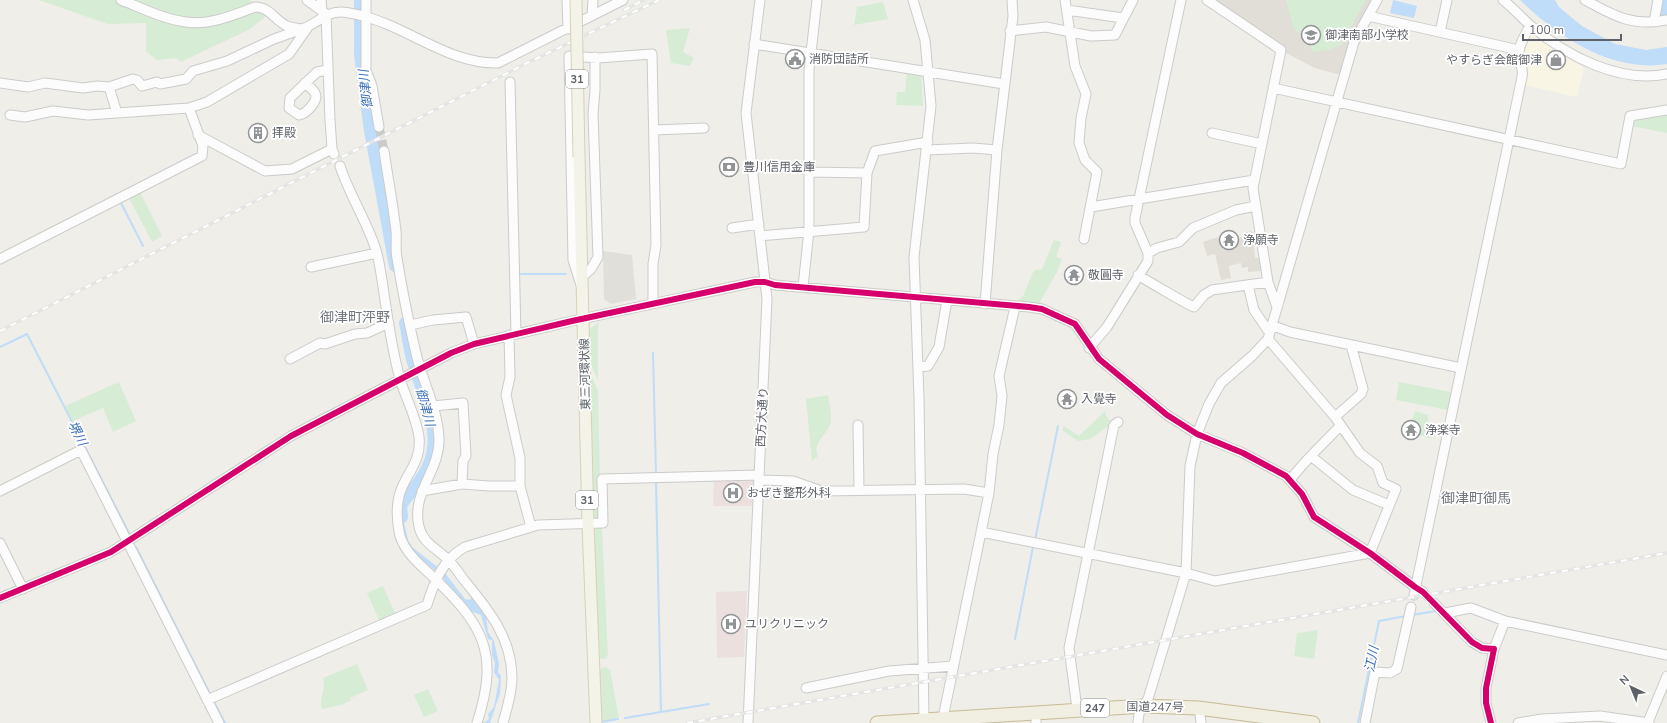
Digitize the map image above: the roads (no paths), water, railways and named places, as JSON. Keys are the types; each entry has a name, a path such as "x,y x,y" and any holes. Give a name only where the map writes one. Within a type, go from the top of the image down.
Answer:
{"highway":[{"name":"国道247号","path":"986,723 1140,714 1198,708 1313,723"},
{"name":"国道247号","path":"877,723 1077,709 1262,723"}],"main road":[{"name":"東三河環状線","path":"576,0 588,524 596,723"}],"street":[{"path":"121,0 163,17 187,23 218,19 262,4 286,26 305,28"},
{"path":"307,0 324,13"},
{"path":"198,135 265,171 292,169 333,152 324,13 321,0"},
{"path":"366,0 364,16 366,70 372,86 379,127"},
{"path":"567,0 568,29"},
{"path":"592,16 593,0"},
{"path":"10,114 25,117 53,111 88,115 189,108 207,102 289,54 305,28 324,13 346,12 364,16 388,24 448,52 486,63 498,63 623,0"},
{"name":"西方大通り","path":"748,723 767,299 746,113 760,0"},
{"path":"803,287 809,230 810,52 817,0"},
{"path":"913,0 925,40 931,106 928,146 914,242 918,367 924,720"},
{"path":"985,304 997,150 1013,16 1012,0"},
{"path":"1065,0 1075,66 1086,94 1081,118 1079,143 1085,160 1097,172 1084,239"},
{"path":"1010,32 1070,27 1091,36 1115,35 1133,0"},
{"path":"1089,348 1107,327 1148,261 1148,253 1135,223 1138,199 1181,0"},
{"path":"1207,0 1281,50 1253,188 1268,282 1277,307"},
{"path":"1140,714 1148,699 1186,573 1190,466 1197,434 1209,404 1221,383 1252,356 1269,332 1354,42 1377,0"},
{"path":"1440,32 1447,0"},
{"path":"1503,0 1530,26 1555,43 1600,66 1638,76 1667,74"},
{"path":"1585,0 1621,18 1639,23 1667,20"},
{"path":"1654,22 1658,0"},
{"path":"1067,10 1123,18"},
{"path":"1368,16 1519,50"},
{"path":"0,598 94,561 128,543 291,436 400,378 474,344 584,318 754,282 765,282 772,285 1042,309 1068,320 1074,324 1089,348 1099,360 1167,415 1197,434 1243,453 1290,480 1302,494 1314,517 1370,552 1417,591 1461,368 1510,140 1523,70 1520,62 1519,50 1530,26"},
{"path":"0,83 28,87 44,84 83,88 97,86 109,87 133,79 142,86 157,82 160,84 186,79 193,71 227,61 274,38 305,28"},
{"path":"754,44 1004,84"},
{"path":"583,290 573,260 569,56 595,57 652,54 656,245 653,264 653,303"},
{"path":"582,276 591,269 598,257 593,114 595,57"},
{"path":"305,83 317,72 328,70"},
{"path":"510,82 513,334 510,377 506,395 520,458 520,486 532,527"},
{"path":"109,87 117,113"},
{"path":"1273,88 1336,103 1621,164 1630,116 1667,110"},
{"path":"0,259 202,156 203,146 189,108"},
{"path":"654,130 704,128"},
{"path":"1212,133 1262,144"},
{"path":"760,236 809,230 864,227 867,173 875,151 928,146 997,150"},
{"path":"384,151 393,208 396,256 419,369 433,406 439,439 438,450 417,508 419,528 428,545 447,561 498,624 508,648 512,678 504,723"},
{"path":"340,166 377,254 400,378 417,422 419,440 417,458 399,495 397,511 398,525 406,549 452,594 474,624 485,647 487,656 488,683 486,696 477,723"},
{"path":"809,172 867,173"},
{"path":"1091,207 1254,180"},
{"path":"1148,253 1157,248 1179,242 1193,228 1236,210 1256,206"},
{"path":"732,228 759,224"},
{"path":"312,267 377,254"},
{"path":"1138,275 1180,298 1191,307 1194,307 1204,295 1212,290 1268,282"},
{"path":"1248,285 1254,310 1269,332 1335,417 1360,452 1377,466 1383,483 1396,489 1370,552"},
{"path":"918,367 928,366 939,347 947,300"},
{"path":"943,718 989,493 992,454 999,425 1002,396 999,376 1015,307"},
{"path":"410,325 433,320 466,317 474,344"},
{"path":"290,359 320,343 325,344 355,334 367,334 389,323"},
{"path":"1269,332 1290,332 1461,368"},
{"path":"1335,417 1361,394 1362,390 1351,345"},
{"path":"433,406 463,403 466,456 463,461 462,484"},
{"path":"1077,709 1069,648 1114,426 1118,422"},
{"path":"858,425 859,490"},
{"path":"1290,480 1300,466 1312,457 1340,426"},
{"path":"0,491 82,450 128,543 211,698 219,723"},
{"path":"1312,457 1352,490 1389,505"},
{"path":"211,698 426,605 437,578 447,561 456,552 471,544 517,533 532,527 603,524 602,479 759,478 793,481 821,491 964,489 989,493"},
{"path":"422,491 462,484 520,486"},
{"path":"981,532 1186,573 1215,581 1370,552"},
{"path":"0,543 23,589"},
{"path":"1434,603 1472,642 1482,648 1494,649"},
{"path":"1365,723 1376,672 1390,674 1397,669 1411,607"},
{"path":"1444,613 1471,608 1506,621 1667,655"},
{"path":"1491,723 1486,703 1486,688 1494,649 1506,621"},
{"path":"806,688 889,671 953,666"},
{"path":"1518,723 1542,719 1600,716 1649,722 1667,676"}],"water":[{"path":"1393,0 1417,6 1414,18 1390,13"},
{"path":"1520,0 1555,0 1559,7 1582,26 1615,44 1646,50 1667,47 1667,64 1646,65 1626,63 1587,49 1551,27"},
{"path":"400,506 408,540 412,547 445,573 465,599 470,600 471,597 486,617 488,632 494,641 499,664 498,672 501,676 500,693 490,723 484,723 489,719 488,714 494,707 499,680 494,672 495,663 492,655 492,640 488,639 481,615 470,611 438,573 414,553 406,541 401,520"}],"waterway":[{"name":"御津川","path":"360,0 360,54 370,131 395,266"},
{"path":"1663,0 1662,11 1665,19"},
{"path":"120,201 143,246"},
{"path":"518,274 566,274"},
{"name":"御津川","path":"402,517 401,505 425,473 432,455 434,442 430,415 412,357 405,323"},
{"name":"堺川","path":"0,347 27,334 129,533"},
{"path":"653,353 656,474"},
{"path":"1035,540 1058,426"},
{"path":"656,480 661,712"},
{"name":"堺川","path":"136,547 211,696"},
{"path":"1015,639 1033,547"},
{"path":"1412,615 1436,611"},
{"name":"江川","path":"1358,723 1379,621 1406,616"},
{"name":"堺川","path":"213,700 225,723"},
{"path":"625,718 709,704"},
{"path":"601,722 618,719"}],"tunnel":[{"path":"379,127 384,151"},
{"path":"1423,592 1434,603"}],"railway":[{"path":"624,10 644,0"},
{"path":"0,331 527,63 659,0"},
{"path":"687,723 1667,553"}],"place":[{"name":"御津南部小学校","path":"1311,35"},
{"name":"消防団詰所","path":"795,59"},
{"name":"やすらぎ会館御津","path":"1556,60"},
{"name":"拝殿","path":"258,133"},
{"name":"豊川信用金庫","path":"729,167"},
{"name":"浄願寺","path":"1229,240"},
{"name":"敬圓寺","path":"1074,275"},
{"name":"入覺寺","path":"1067,399"},
{"name":"浄楽寺","path":"1411,430"},
{"name":"おぜき整形外科","path":"733,493"},
{"name":"ユリクリニック","path":"731,624"}],"district":[{"name":"御津町泙野","path":"355,317"},
{"name":"御津町御馬","path":"1476,498"}]}
